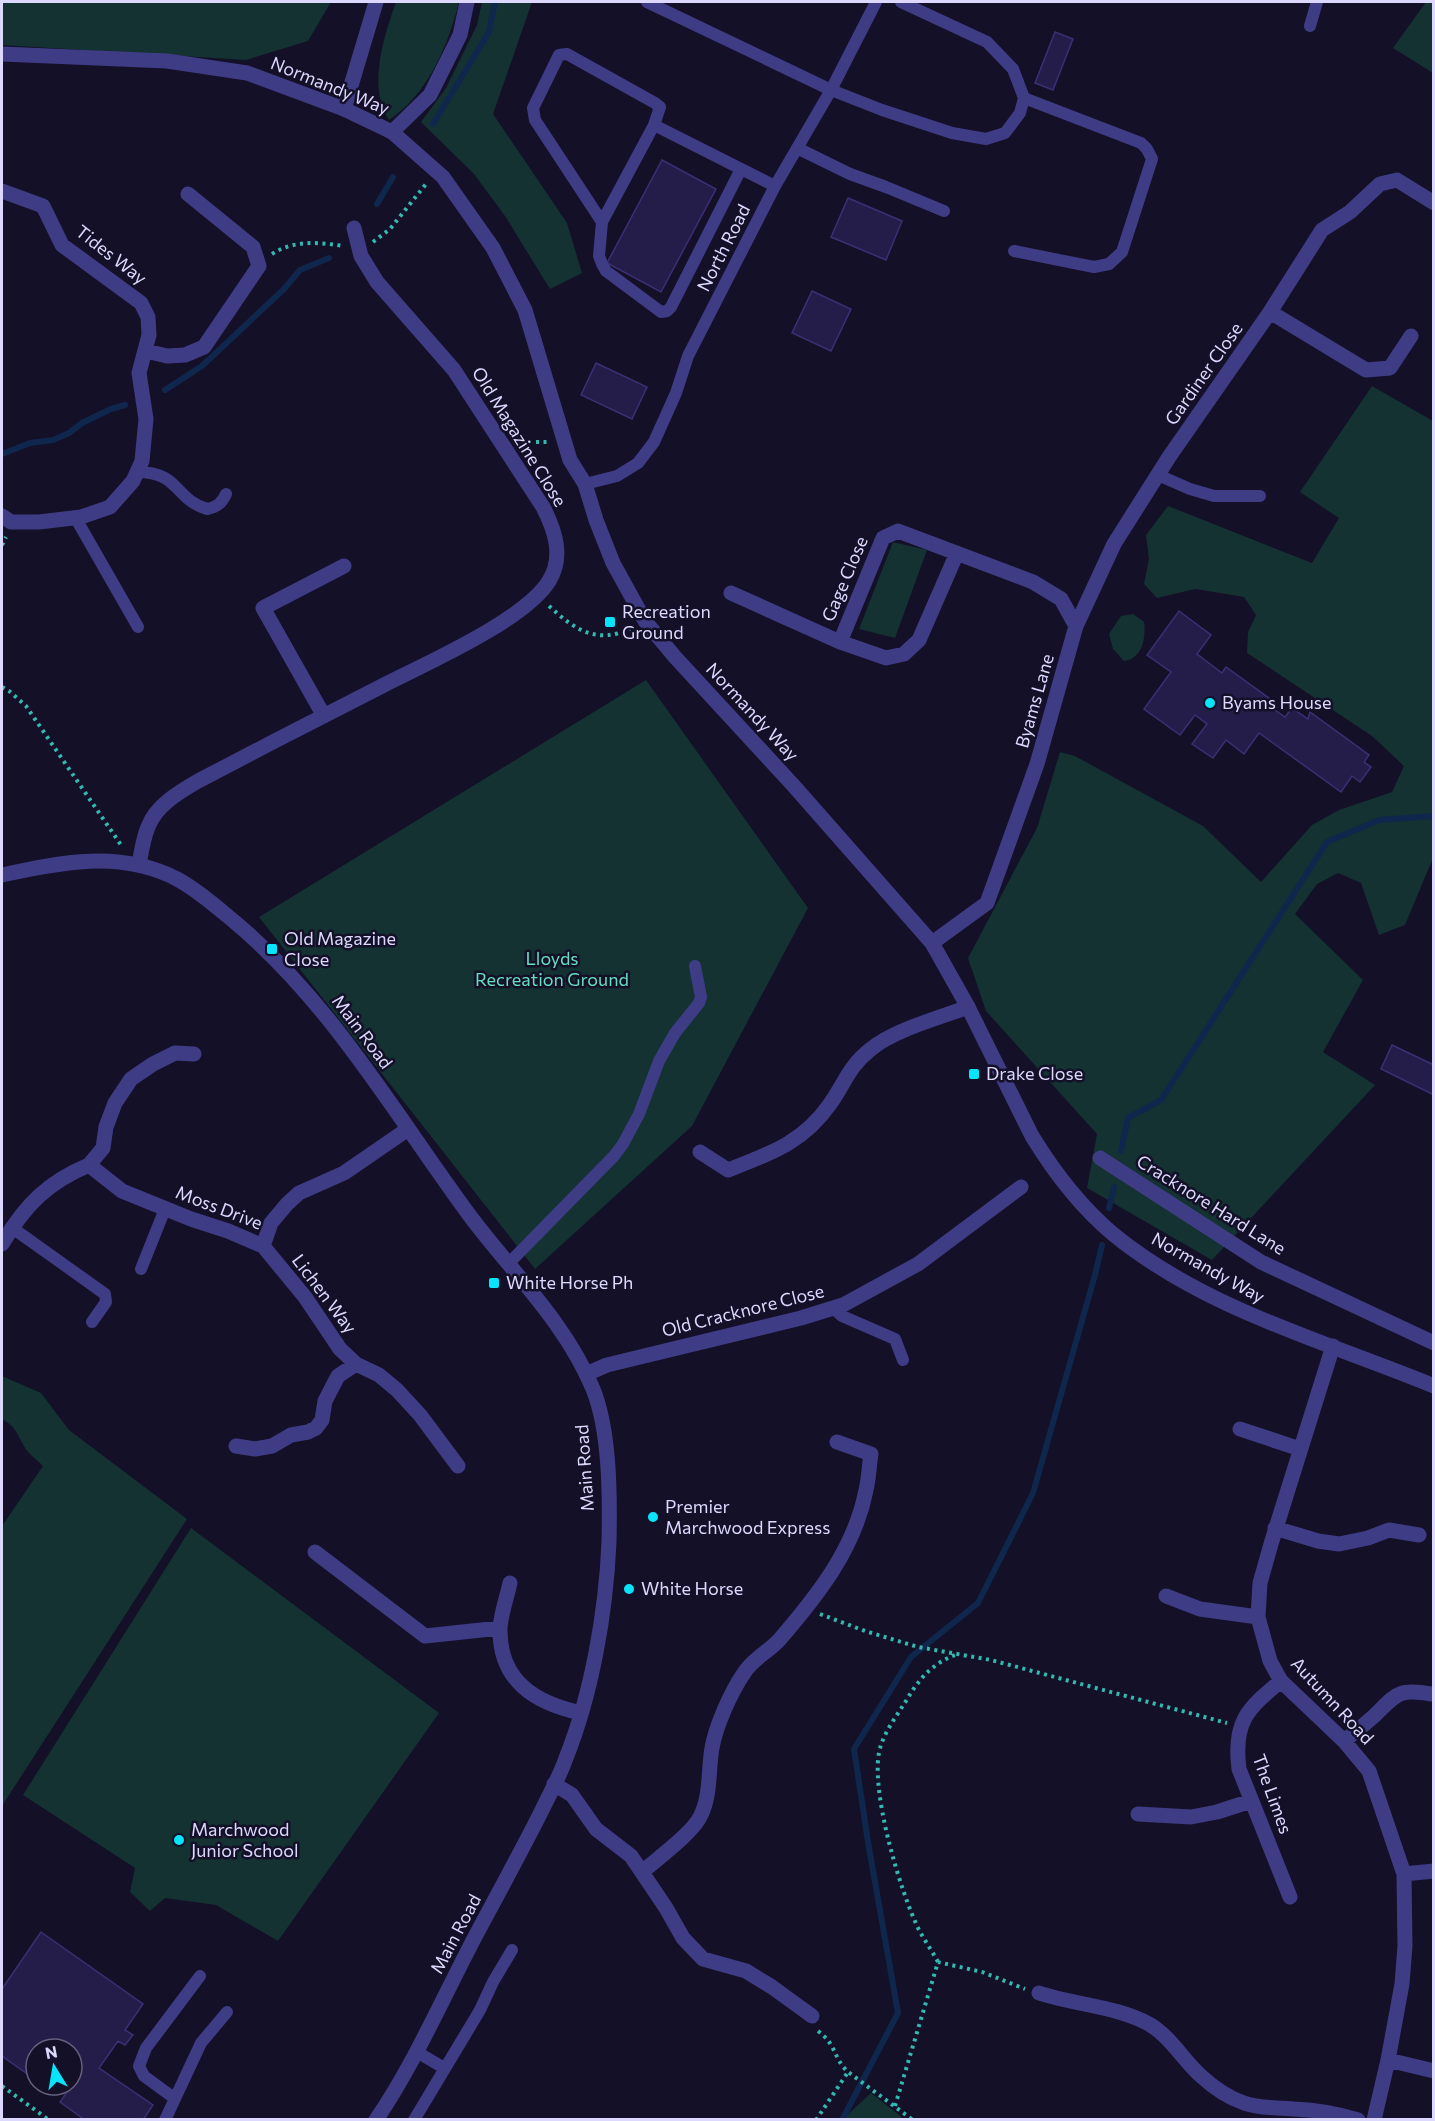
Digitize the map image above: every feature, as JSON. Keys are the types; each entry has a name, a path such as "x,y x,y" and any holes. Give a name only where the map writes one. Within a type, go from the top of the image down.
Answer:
{"street":[{"path":"344,109 376,2"},
{"path":"392,132 430,95 460,34 467,2"},
{"name":"Normandy Way","path":"2,54 167,62 247,73 344,109 392,132 443,177 493,248 525,310 570,460 585,484 612,563 645,621 932,943 968,1007 1032,1136 1059,1176 1095,1217 1141,1255 1194,1287 1250,1315 1434,1386"},
{"name":"Gardiner Close","path":"1169,457 1270,312 1322,230 1350,212 1380,184 1397,180 1434,202"},
{"name":"Tides Way","path":"2,191 43,206 62,245 141,303 148,317 149,335 139,373 146,419 142,460 133,481 111,507 75,517 39,522 11,522 2,516"},
{"path":"146,351 167,356 185,355 204,347 259,266 253,247 188,194"},
{"name":"Old Magazine Close","path":"136,864 148,826 154,816 174,797 200,780 509,618 538,594 549,581 554,570 557,559 555,534 543,507 454,370 377,282 364,262 354,228"},
{"path":"1270,312 1366,370 1390,368 1412,336"},
{"name":"Byams Lane","path":"932,943 987,903 1037,764 1076,626 1114,544 1169,457"},
{"name":"Gage Close","path":"840,642 883,538 898,531 1033,582 1061,599 1076,626"},
{"name":"Gage Close","path":"731,593 840,642 886,658 904,654 919,640 957,553"},
{"path":"324,716 263,608 344,566"},
{"name":"Main Road","path":"2,875 80,861 114,860 136,864 179,880 219,909 270,954 294,977 331,1021 445,1182 569,1341 600,1409 606,1455 609,1538 601,1620 581,1713 566,1760 555,1784 417,2052 376,2120"},
{"path":"700,1152 728,1170 779,1150 804,1133 830,1104 846,1075 858,1060 873,1047 905,1031 968,1007"},
{"path":"2,1244 11,1227 37,1196 66,1175 89,1165 103,1148 106,1127 115,1103 131,1079 153,1064 176,1053 194,1054"},
{"name":"Moss Drive","path":"89,1165 122,1191 263,1246 271,1223 299,1193 344,1173 408,1129"},
{"name":"Cracknore Hard Lane","path":"1100,1158 1261,1262 1434,1343"},
{"name":"Old Cracknore Close","path":"586,1374 614,1364 834,1308 885,1284 918,1264 1021,1188"},
{"name":"Lichen Way","path":"263,1246 304,1297 340,1349 356,1364 379,1375 398,1390 458,1466"},
{"name":"Autumn Road","path":"1333,1346 1275,1528 1260,1583 1258,1617 1270,1661 1281,1681 1344,1741 1369,1771 1404,1874 1406,1928 1402,1984 1389,2060 1374,2120"},
{"path":"236,1446 255,1449 272,1446 291,1436 316,1428 322,1420 325,1401 338,1376 356,1364"},
{"path":"1240,1430 1300,1449"},
{"path":"642,1872 701,1817 709,1789 712,1747 727,1706 745,1671 778,1642 805,1609 832,1572 852,1534 866,1491 871,1454 837,1442"},
{"path":"1275,1528 1318,1541 1340,1544 1368,1538 1389,1530 1419,1535"},
{"path":"315,1552 425,1636 500,1628"},
{"path":"510,1583 500,1628 504,1659 515,1679 537,1698 552,1706 581,1713"},
{"path":"1166,1596 1200,1610 1258,1617"},
{"name":"The Limes","path":"1281,1681 1248,1710 1240,1728 1236,1748 1239,1769 1290,1897"},
{"path":"1344,1741 1400,1693 1415,1691 1431,1694"},
{"path":"555,1784 572,1796 596,1829 631,1856 683,1938 703,1959 747,1971 812,2016"},
{"path":"1138,1814 1191,1817 1217,1812 1251,1801"},
{"path":"1404,1874 1434,1871"},
{"path":"1039,1993 1109,2010 1151,2025 1167,2038 1201,2076 1220,2091 1245,2104 1267,2108 1329,2112 1358,2120"},
{"path":"1389,2060 1434,2072"}],"lane":[{"path":"647,2 831,90 882,110 952,133 986,139 1005,133 1020,113 1024,98 1014,69 987,42 901,2"},
{"name":"North Road","path":"585,484 617,476 638,463 654,442 676,393 688,356 775,186 831,90 876,2"},
{"path":"1310,26 1317,2"},
{"path":"602,222 533,114 533,108 559,55 567,54 660,107 654,124 602,222 599,256 606,271 661,312 671,307 741,169"},
{"path":"1014,251 1094,267 1109,264 1122,252 1152,159 1141,143 1024,98"},
{"path":"654,124 775,186"},
{"path":"797,148 850,174 944,211"},
{"path":"137,472 153,472 164,476 190,501 207,509 216,507 223,501 226,494"},
{"path":"1158,475 1190,489 1214,496 1260,496"},
{"path":"75,517 138,627"},
{"path":"508,1264 614,1156 623,1144 639,1114 659,1061 675,1033 699,1003 701,997 695,966"},
{"path":"141,1269 165,1209"},
{"path":"11,1227 105,1294 106,1302 92,1322"},
{"path":"834,1308 842,1316 895,1340 903,1360"},
{"path":"414,2120 480,2010 512,1950"},
{"path":"174,2098 144,2076 139,2066 146,2048 200,1977"},
{"path":"165,2120 201,2043 227,2012"},
{"path":"417,2052 444,2068"}],"path":[{"path":"259,266 279,250 294,244 324,243 359,248 380,238 390,229 436,171"},
{"path":"502,445 564,441"},
{"path":"538,594 546,604 567,621 588,634 616,635 645,621"},
{"path":"2,687 26,706 136,864"},
{"path":"805,1609 897,1641 1036,1671 1214,1718 1240,1728"},
{"path":"895,2106 938,1962 920,1931 896,1866 882,1808 878,1766 880,1746 911,1692 928,1670 959,1654"},
{"path":"938,1962 982,1972 1039,1993"},
{"path":"812,2016 811,2025 832,2043 840,2065 913,2120"},
{"path":"816,2120 848,2073"},
{"path":"2,2086 49,2120"}],"green space":[{"path":"2,2 331,2 308,41 246,60 2,45"},
{"path":"396,2 459,2 449,35 434,68 415,97 389,120 382,107 378,77 383,46"},
{"path":"482,2 532,2 493,114 567,223 582,273 550,289 505,216 474,174 421,122 446,88 477,25"},
{"path":"1426,2 1433,2 1433,73 1393,48"},
{"path":"1372,386 1433,421 1433,858 1405,925 1379,935 1361,883 1338,873 1317,884 1295,914 1363,980 1323,1052 1375,1085 1212,1260 1087,1188 1097,1134 986,1011 968,958 1037,828 1060,752 1075,756 1203,826 1261,882 1312,825 1339,810 1392,792 1404,766 1372,736 1247,653 1248,632 1256,615 1244,597 1195,589 1157,598 1144,584 1149,559 1146,535 1168,506 1312,563 1339,518 1300,492"},
{"path":"893,542 927,550 895,638 859,629"},
{"path":"1133,614 1144,622 1144,640 1139,652 1124,661 1113,649 1109,634 1121,616"},
{"name":"Lloyds Recreation Ground","path":"646,680 808,908 692,1126 535,1269 259,917"},
{"path":"2,1376 41,1393 69,1430 187,1519 2,1806 2,1526 43,1466 25,1448 12,1426 2,1419"},
{"path":"191,1528 439,1713 278,1941 216,1905 165,1898 150,1911 130,1892 135,1868 23,1795"},
{"path":"871,2093 904,2119 843,2119"}],"building":[{"path":"1055,32 1073,39 1053,90 1035,83"},
{"path":"662,160 716,189 661,292 607,263"},
{"path":"848,198 902,221 886,260 831,237"},
{"path":"812,291 851,309 831,351 792,333"},
{"path":"596,363 647,387 632,419 581,395"},
{"name":"Byams House","path":"1179,611 1211,635 1197,654 1222,673 1226,667 1273,701 1269,706 1285,717 1292,708 1308,719 1310,712 1369,755 1364,762 1371,767 1360,782 1352,776 1341,792 1259,733 1244,754 1226,740 1213,758 1192,744 1207,724 1195,715 1180,735 1144,709 1171,672 1147,655"},
{"path":"1392,1045 1434,1065 1434,1095 1381,1069"},
{"path":"41,1932 143,2004 125,2030 133,2035 125,2045 118,2041 99,2068 153,2105 143,2120 85,2120 60,2102 64,2097 84,2097 84,2037 24,2037 24,2072 2,2056 2,1989"}],"waterway":[{"path":"433,124 489,32 495,2"},
{"path":"377,204 393,177"},
{"path":"165,390 202,366 284,289 300,270 329,258"},
{"path":"2,454 30,443 53,440 69,433 82,423 125,405"},
{"path":"1121,1151 1128,1118 1161,1100 1327,842 1379,820 1434,816"},
{"path":"1109,1208 1114,1187"},
{"path":"842,2120 898,2013 854,1749 911,1657 978,1603 1033,1493 1102,1245"}],"place":[{"name":"Recreation Ground","path":"610,622"},
{"name":"Byams House","path":"1210,703"},
{"name":"Old Magazine Close","path":"272,949"},
{"name":"Drake Close","path":"974,1074"},
{"name":"White Horse Ph","path":"494,1283"},
{"name":"Premier Marchwood Express","path":"653,1517"},
{"name":"White Horse","path":"629,1589"},
{"name":"Marchwood Junior School","path":"179,1840"}]}
